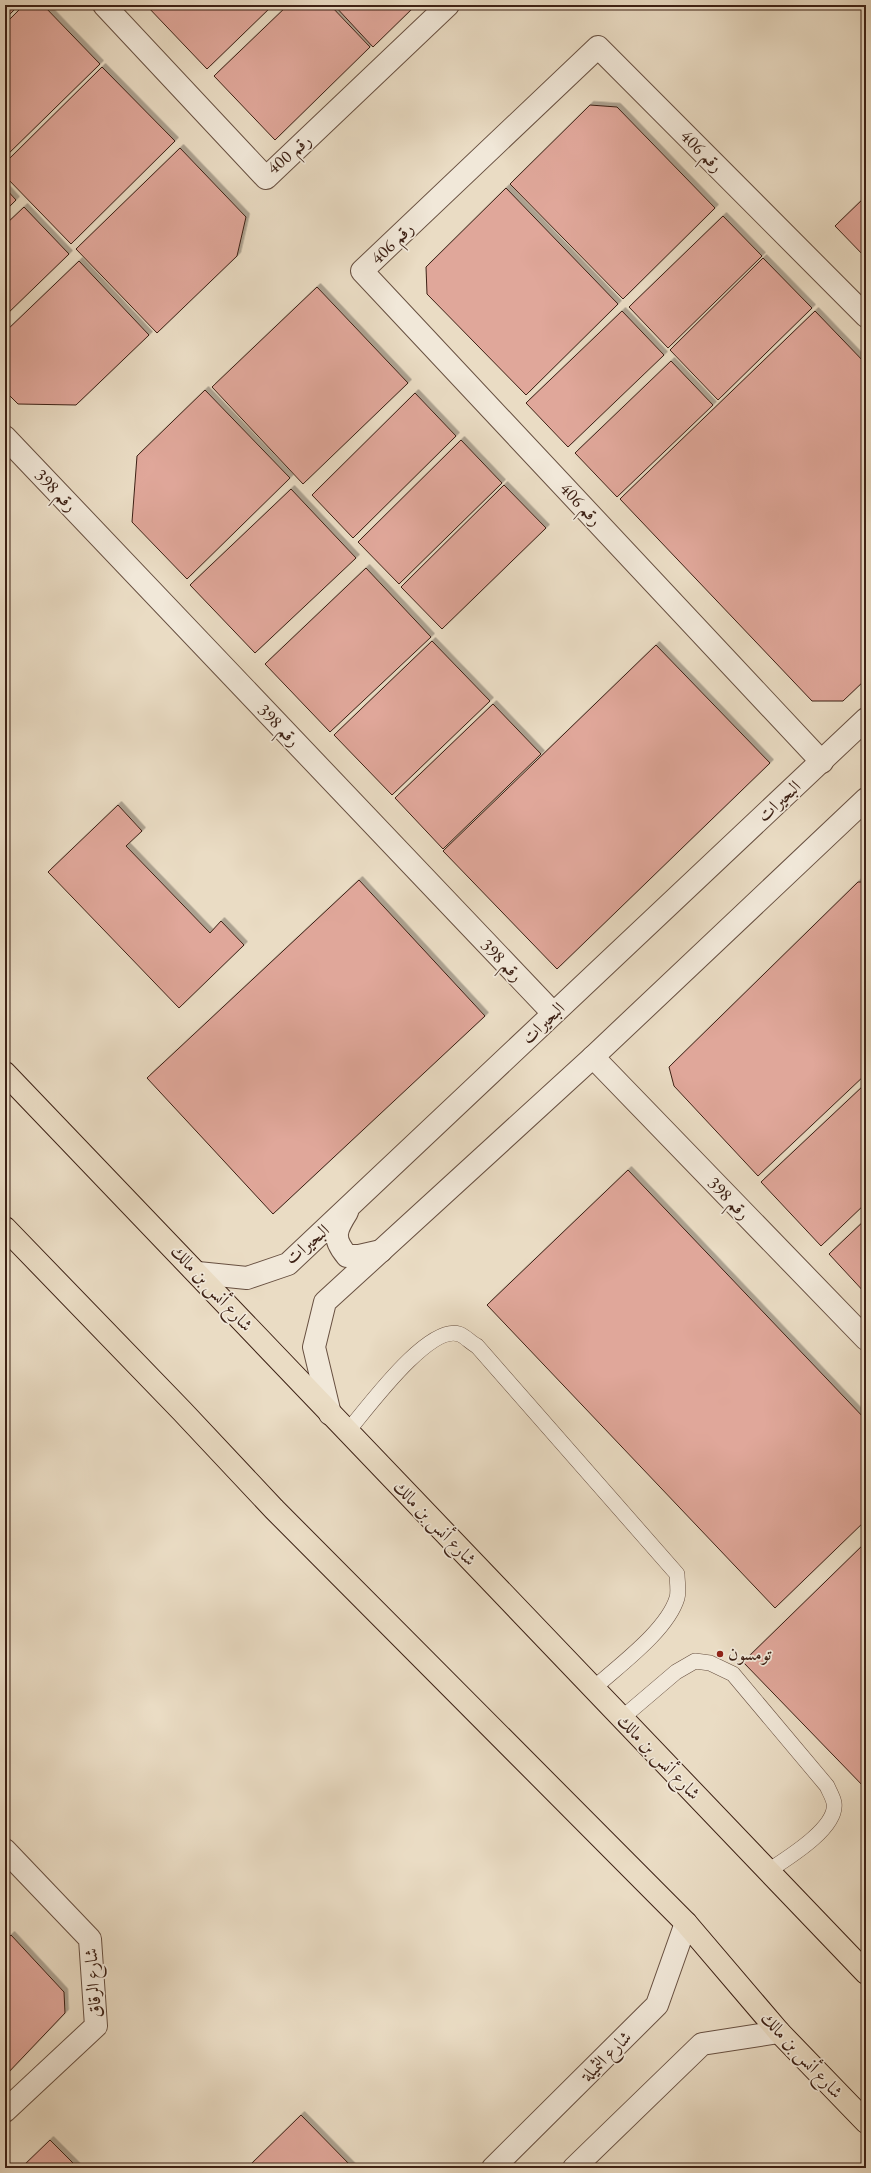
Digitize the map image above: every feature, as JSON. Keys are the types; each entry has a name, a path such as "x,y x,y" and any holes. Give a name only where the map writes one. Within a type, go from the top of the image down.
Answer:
{"main road":[{"name":"شارع أنس بن مالك","path":"5,1073 198,1273 347,1432 866,1973"},
{"name":"شارع أنس بن مالك","path":"5,1228 182,1411 274,1510 686,1923 779,2032 866,2122"}],"street":[{"name":"رقم 400","path":"104,5 266,178 448,5"},
{"name":"رقم 406","path":"822,762 362,271 598,47 866,316"},
{"name":"رقم 398","path":"5,437 553,1013"},
{"name":"البحيرات","path":"198,1273 246,1278 288,1264 866,719"},
{"path":"330,1414 314,1346 325,1302 593,1057 864,804"},
{"name":"رقم 398","path":"593,1057 866,1339"},
{"path":"351,1206 336,1233 338,1245 346,1256 359,1256 381,1251"},
{"name":"شارع الرقاق","path":"5,1850 90,1939 96,2026 5,2110"},
{"name":"شارع الثميلة","path":"493,2168 657,2005 686,1923"},
{"path":"574,2168 702,2044 779,2032"}],"lane":[{"path":"347,1432 411,1356 439,1336 458,1334 476,1346 677,1574 677,1596 672,1611 660,1627 593,1689"},
{"path":"622,1718 676,1672 695,1661 710,1663 733,1674 827,1786 834,1804 831,1817 813,1840 768,1871"}],"building":[{"path":"5,5 19,5 5,19"},
{"path":"24,5 43,5 100,64 5,157 5,24"},
{"path":"146,5 273,5 207,69"},
{"path":"288,5 330,5 370,47 275,140 214,76"},
{"path":"334,5 416,5 373,47"},
{"path":"102,67 175,141 71,244 5,176 5,163"},
{"path":"590,105 617,107 715,208 623,299 510,184"},
{"path":"180,148 246,217 237,256 157,333 76,249"},
{"path":"5,188 16,200 5,211"},
{"path":"506,188 618,304 526,395 427,294 426,267"},
{"path":"866,196 866,258 835,226"},
{"path":"24,207 69,254 5,316 5,225"},
{"path":"723,216 762,256 668,348 629,307"},
{"path":"763,258 812,308 718,400 670,350"},
{"path":"79,261 149,335 76,405 18,404 5,391 5,332"},
{"path":"317,287 408,383 303,484 212,387"},
{"path":"622,311 664,355 568,447 526,403"},
{"path":"815,311 866,364 866,679 843,701 812,701 620,499"},
{"path":"671,361 713,405 617,497 575,453"},
{"path":"205,390 290,478 187,579 132,522 137,456"},
{"path":"415,393 456,436 353,538 312,495"},
{"path":"461,440 502,483 399,584 358,542"},
{"path":"504,485 546,528 442,629 401,587"},
{"path":"291,489 356,558 255,653 190,585"},
{"path":"366,568 431,637 330,732 265,664"},
{"path":"432,641 490,701 392,795 334,735"},
{"path":"656,645 770,763 557,969 443,851"},
{"path":"493,704 541,754 443,849 395,798"},
{"path":"118,805 142,831 126,846 210,933 221,921 244,945 179,1008 48,872"},
{"path":"359,880 485,1016 273,1214 147,1078"},
{"path":"858,882 866,882 866,1074 758,1176 674,1086 669,1067"},
{"path":"863,1086 866,1090 866,1203 821,1246 761,1182"},
{"path":"628,1170 866,1420 866,1520 775,1608 487,1305"},
{"path":"866,1219 866,1294 829,1254"},
{"path":"866,1542 866,1789 743,1662"},
{"path":"11,1935 64,1992 65,2013 5,2076 5,1941"},
{"path":"301,2115 353,2168 247,2168"},
{"path":"50,2140 78,2168 21,2168"}],"place":[{"name":"تومسون","path":"720,1654"}]}
